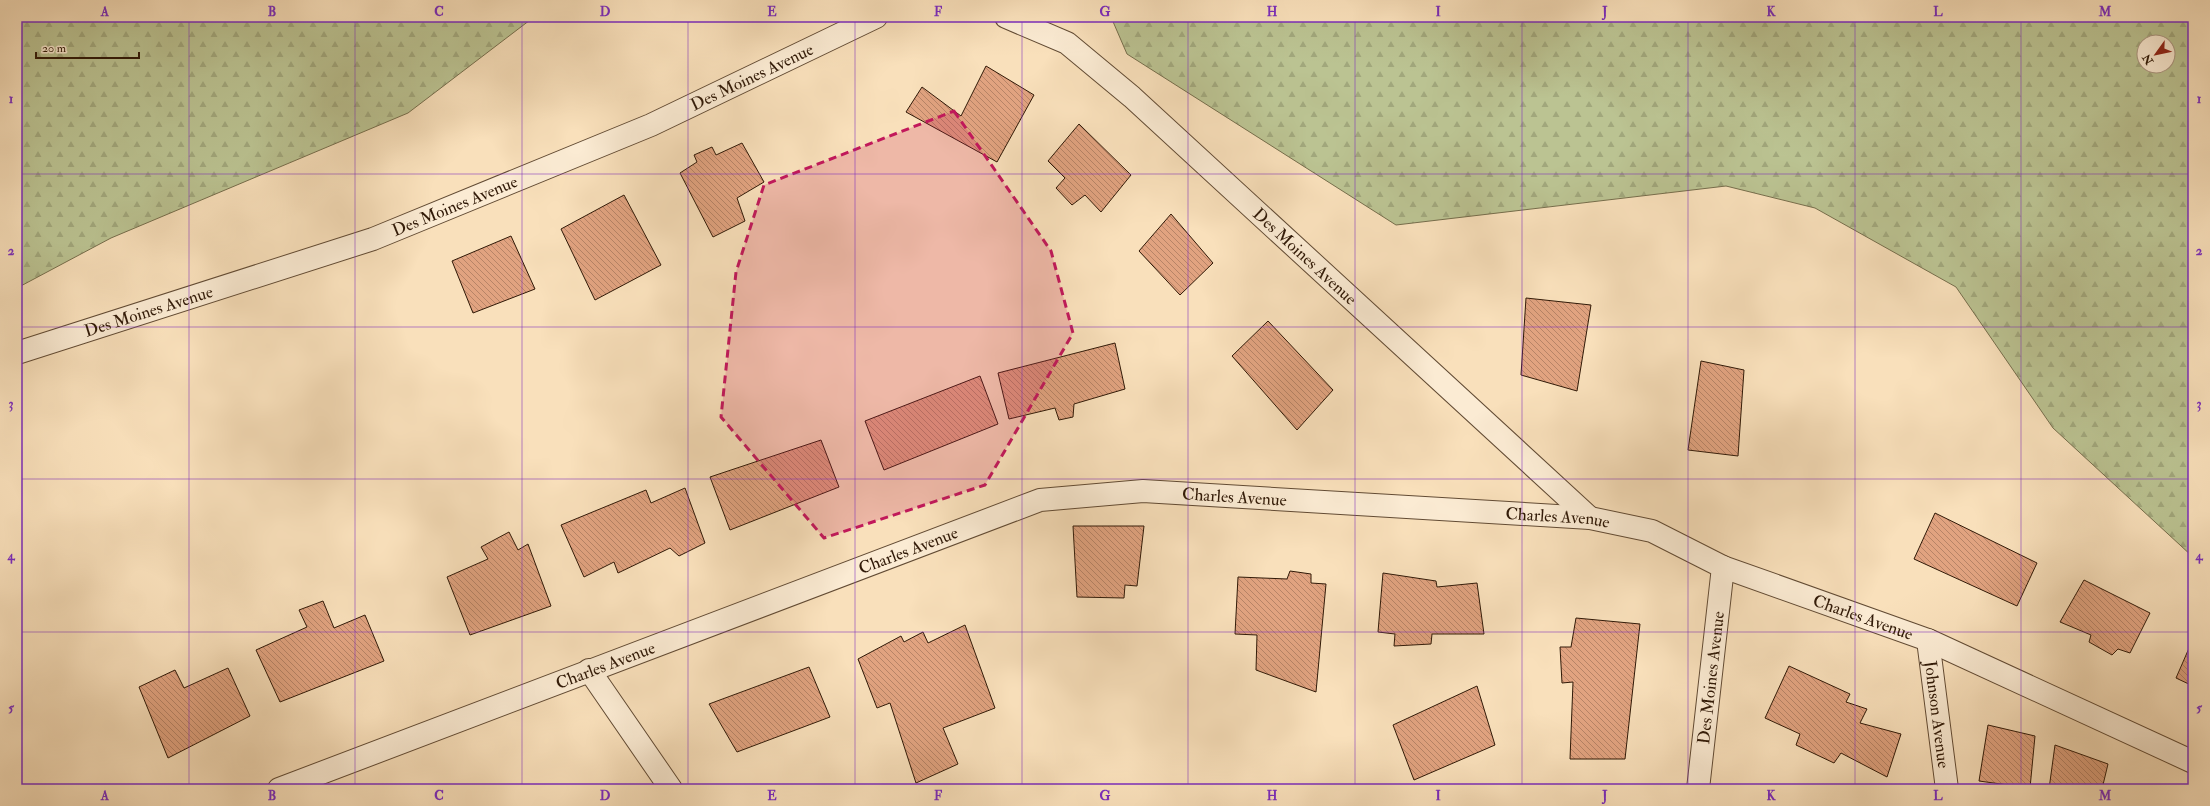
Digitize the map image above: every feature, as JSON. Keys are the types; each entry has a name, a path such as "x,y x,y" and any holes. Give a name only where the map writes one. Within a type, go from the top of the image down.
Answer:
{"street":[{"name":"Des Moines Avenue","path":"17,353 373,239 651,125 876,17"},
{"name":"Des Moines Avenue","path":"1006,17 1068,43 1132,97 1590,518"},
{"name":"Charles Avenue","path":"279,789 1040,500 1143,491 1590,518 1652,531 1723,567 1928,640 2193,762"},
{"name":"Des Moines Avenue","path":"1698,789 1723,567"},
{"name":"Johnson Avenue","path":"1928,640 1947,789"},
{"path":"589,670 671,789"}],"highlighted area":[{"path":"954,111 1051,251 1073,333 985,485 824,538 721,417 736,272 764,185"}],"green space":[{"path":"17,17 534,17 408,113 111,238 17,288"},
{"path":"1111,17 2193,17 2193,557 2053,428 1956,287 1815,208 1726,186 1396,225 1127,54"}],"building":[{"path":"986,66 1034,95 997,162 906,112 922,87 961,116"},
{"path":"1079,124 1131,175 1101,212 1085,195 1072,205 1056,188 1065,178 1048,161"},
{"path":"742,143 764,182 737,198 745,221 713,237 680,173 697,162 694,155 712,147 716,155"},
{"path":"624,195 661,265 595,300 561,229"},
{"path":"1171,214 1213,263 1180,295 1139,251"},
{"path":"511,236 535,289 473,313 452,261"},
{"path":"1526,298 1591,305 1577,391 1521,375"},
{"path":"1268,321 1333,390 1297,430 1232,356"},
{"path":"1115,343 1125,389 1074,404 1073,417 1059,420 1055,408 1009,419 998,373"},
{"path":"1701,361 1744,370 1738,456 1688,450"},
{"path":"980,376 998,424 884,470 865,421"},
{"path":"821,440 839,487 730,530 710,477"},
{"path":"685,488 705,543 679,556 670,548 618,573 614,562 584,577 561,525 646,490 651,503"},
{"path":"1935,513 2037,563 2017,606 1914,559"},
{"path":"1073,526 1144,526 1137,586 1125,585 1124,598 1077,597"},
{"path":"509,532 518,550 528,544 551,606 470,635 447,577 488,559 481,547"},
{"path":"1290,571 1311,574 1311,583 1326,584 1316,692 1256,670 1257,635 1235,634 1238,577 1287,579"},
{"path":"1383,573 1436,581 1437,587 1477,583 1484,634 1432,634 1431,644 1394,646 1395,634 1378,632"},
{"path":"2084,580 2150,613 2130,653 2118,649 2112,655 2089,642 2091,635 2060,622"},
{"path":"323,601 334,628 365,615 384,661 280,702 256,650 307,627 299,610"},
{"path":"1576,618 1640,624 1625,759 1570,759 1573,682 1562,683 1560,647 1571,647"},
{"path":"965,625 995,708 943,728 958,764 916,783 890,703 877,708 858,659 901,636 904,642 923,632 928,643"},
{"path":"2193,639 2193,686 2176,678"},
{"path":"1789,666 1850,694 1846,702 1867,709 1860,723 1901,734 1887,777 1841,753 1834,763 1796,745 1800,734 1765,718"},
{"path":"809,667 830,717 737,752 709,704"},
{"path":"228,668 250,716 168,758 139,687 175,670 184,688"},
{"path":"1477,686 1495,745 1414,780 1393,725"},
{"path":"1988,725 2035,736 2030,788 1979,781"},
{"path":"2055,745 2108,764 2102,789 2049,789"}]}
